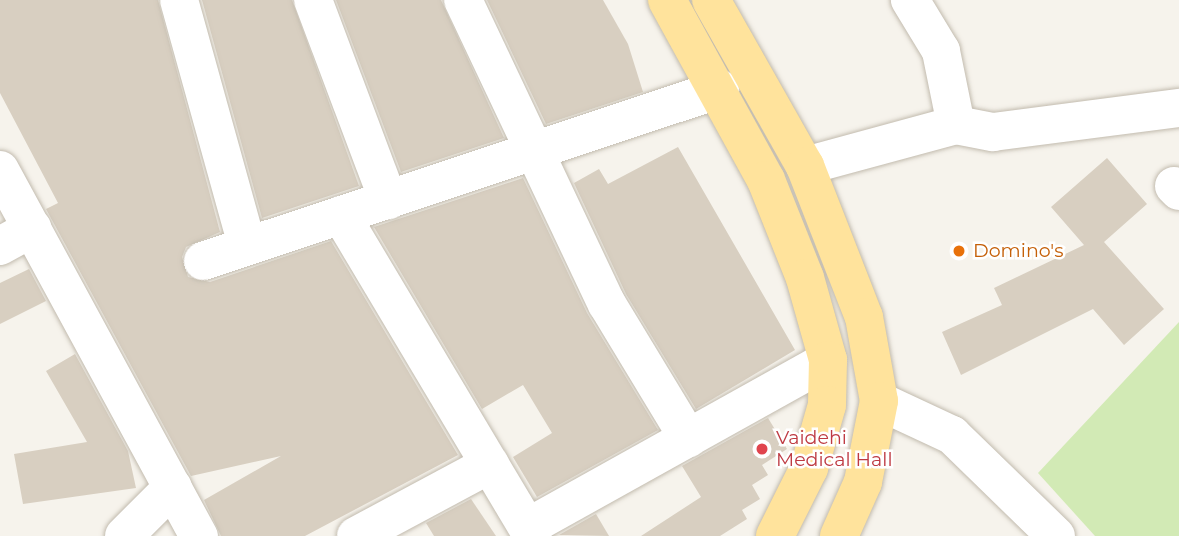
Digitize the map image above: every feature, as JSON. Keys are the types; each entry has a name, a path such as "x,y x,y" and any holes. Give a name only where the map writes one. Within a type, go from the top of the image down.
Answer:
{"main road":[{"path":"667,0 720,89 805,278 828,360 827,405 809,468 775,536"},
{"path":"711,0 804,166 864,317 879,401 863,482 839,536"}],"street":[{"path":"179,0 247,246"},
{"path":"313,0 388,200"},
{"path":"463,0 530,153 607,304 688,438"},
{"path":"910,0 940,51 956,125"},
{"path":"202,261 720,89"},
{"path":"804,166 956,125 993,132 1179,108"},
{"path":"0,170 16,237 173,487 199,536"},
{"path":"341,215 530,532 688,438 828,360"},
{"path":"879,401 952,435 1056,536"},
{"path":"356,536 490,464"},
{"path":"124,536 173,487"}],"green space":[{"path":"1179,322 1179,536 1095,536 1038,473"}],"building":[{"path":"0,0 158,0 220,232 186,247 182,257 188,277 210,282 331,241 458,455 305,536 221,536 204,500 281,456 191,476 46,209 58,203 0,93"},
{"path":"202,0 292,0 359,186 262,218"},
{"path":"336,0 441,0 504,138 401,172"},
{"path":"487,0 603,0 628,44 643,92 546,124"},
{"path":"678,147 795,350 696,409 626,294 574,183 599,169 608,184"},
{"path":"1107,158 1147,204 1104,242 1164,309 1124,345 1093,309 961,375 942,332 1002,305 994,288 1084,245 1051,207"},
{"path":"523,178 587,313 658,430 537,497 513,457 552,433 523,385 482,409 374,227"},
{"path":"29,269 46,301 0,324 0,283"},
{"path":"75,354 128,451 136,488 23,504 14,454 87,442 46,371"},
{"path":"768,418 787,449 762,465 768,475 752,485 760,499 742,510 747,519 720,536 641,536 701,497 682,466"},
{"path":"471,499 496,536 434,536 426,523"},
{"path":"596,514 609,536 559,535"}],"place":[{"name":"Domino's","path":"959,251"},
{"name":"Vaidehi Medical Hall","path":"762,449"}]}
